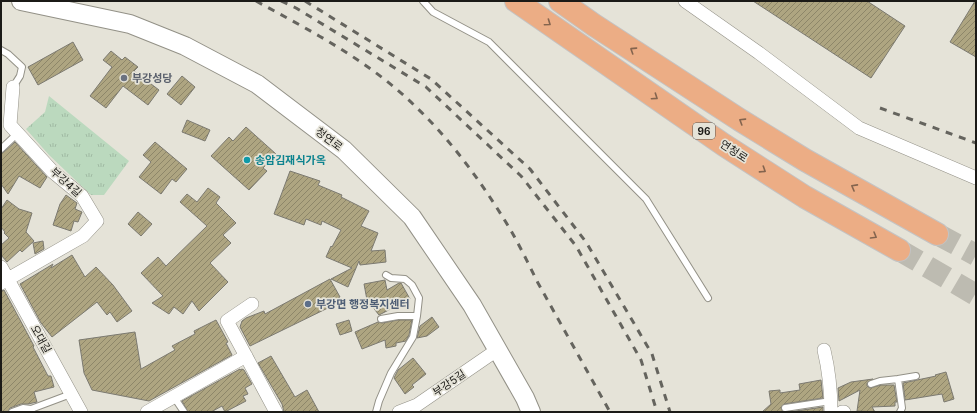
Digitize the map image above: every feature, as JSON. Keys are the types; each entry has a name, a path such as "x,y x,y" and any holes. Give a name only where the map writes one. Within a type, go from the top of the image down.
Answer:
{"highway":[{"name":"연청로","path":"516,1 724,145 805,197 899,250"},
{"name":"96","path":"560,1 594,25 740,120 805,160 937,234"}],"main road":[{"name":"청연로","path":"21,1 130,24 185,46 256,84 344,150 412,217 472,305 525,398 530,412"}],"street":[{"path":"686,1 759,53 859,128 976,178"},
{"path":"11,126 13,87"},
{"name":"부강4길","path":"4,281 83,236 97,221 82,196 53,172 11,126"},
{"name":"오대길","path":"1,267 4,281 81,412"},
{"path":"252,304 227,321 276,412"},
{"name":"부강5길","path":"399,412 417,405 498,350"},
{"path":"824,350 829,374 831,406"},
{"path":"147,412 246,356"}],"lane":[{"path":"423,1 433,12 489,42 646,199 708,298"},
{"path":"1,50 8,54 22,67 20,76 13,87"},
{"path":"1,149 11,126"},
{"path":"376,412 391,373 413,337 419,298 412,285 405,279 386,276"},
{"path":"381,319 398,316 417,316"},
{"path":"870,384 880,381 916,376"},
{"path":"898,379 902,408 900,412"},
{"path":"12,412 23,408 32,410 71,394"},
{"path":"174,396 184,412"},
{"path":"785,408 831,406"}],"green space":[{"path":"49,96 129,161 104,195 91,195 49,155 26,129 45,112"}],"building":[{"path":"753,1 867,1 905,26 871,78"},
{"path":"976,1 976,57 950,42"},
{"path":"73,42 83,60 38,85 28,67"},
{"name":"부강성당","path":"111,51 122,60 125,57 138,67 134,71 159,90 148,105 123,86 106,108 90,96 112,67 103,60"},
{"path":"182,76 195,87 181,105 167,94"},
{"path":"187,120 210,130 205,141 182,132"},
{"path":"246,127 276,154 263,168 267,171 249,190 211,156 229,137 233,141"},
{"path":"15,142 47,177 40,188 19,176 8,194 1,184 1,153"},
{"path":"155,142 187,169 176,182 172,179 161,194 139,177 151,162 143,155"},
{"path":"290,171 320,181 318,185 342,195 341,197 369,211 361,226 378,233 371,251 385,250 386,262 360,265 359,261 348,287 331,279 352,268 326,257 341,230 322,221 321,225 306,219 304,225 274,214"},
{"path":"208,188 220,197 216,203 236,223 223,235 231,243 210,263 228,282 199,311 192,301 183,314 174,307 169,314 152,303 163,296 141,273 158,257 166,266 207,226 180,202 187,194 197,202"},
{"path":"66,195 77,203 75,209 82,212 78,222 74,221 71,231 53,225 60,204"},
{"path":"7,200 19,209 32,213 26,232 34,241 22,252 20,250 7,262 1,255 1,245 9,238 1,227 1,209"},
{"path":"138,212 152,224 141,236 128,224"},
{"path":"43,241 44,249 35,254 33,243"},
{"path":"72,255 85,277 96,267 113,285 132,311 117,322 110,312 107,315 97,302 52,337 41,323 20,284 53,264 51,268"},
{"name":"부강면 행정복지센터","path":"330,279 340,297 333,303 334,305 250,346 240,327 242,321 264,311 265,314"},
{"path":"385,280 387,290 401,283 410,299 379,315 367,300 364,284"},
{"path":"4,290 34,346 33,347 48,376 51,376 54,387 34,392 37,402 21,404 10,408 8,412 1,412 1,291"},
{"path":"432,317 439,327 427,336 417,338 420,326"},
{"path":"216,320 228,342 226,343 232,355 149,401 92,390 84,373 79,340 135,332 141,369 175,350 172,346 195,334 194,331"},
{"path":"349,320 352,331 340,335 336,324"},
{"path":"398,320 412,320 409,335 406,341 396,343 396,346 386,348 385,340 362,349 355,332 378,322 382,323"},
{"path":"271,356 295,397 307,390 319,412 284,412 282,404 258,363"},
{"path":"413,358 426,374 412,385 414,387 405,394 394,378 398,370"},
{"path":"240,369 244,370 252,384 245,388 248,394 243,396 246,401 225,412 222,406 211,412 188,412 182,401"},
{"path":"946,372 954,399 944,402 942,394 905,400 903,383 936,376 935,375"},
{"path":"873,379 867,383 867,386 870,388 881,385 894,385 897,402 895,402 895,406 872,407 875,412 857,411 860,390 839,401 838,388 851,382"},
{"path":"821,380 823,398 784,404 781,408 783,412 762,412 771,404 769,391 780,390 780,393 800,390 799,384"},
{"path":"823,407 823,412 789,412"}],"tunnel":[{"path":"937,234 976,255"},
{"path":"899,250 976,295"}],"railway":[{"path":"256,1 339,48 378,74 414,105 454,148 478,179 510,229 538,283 610,412"},
{"path":"281,1 296,8 426,87 521,176 576,246 641,360 657,412"},
{"path":"305,1 431,79 530,169 586,242 652,354 670,412"},
{"path":"880,108 976,143"}],"place":[{"name":"부강성당","path":"124,78"},
{"name":"송암김재식가옥","path":"247,160"},
{"name":"부강면 행정복지센터","path":"308,304"}]}
